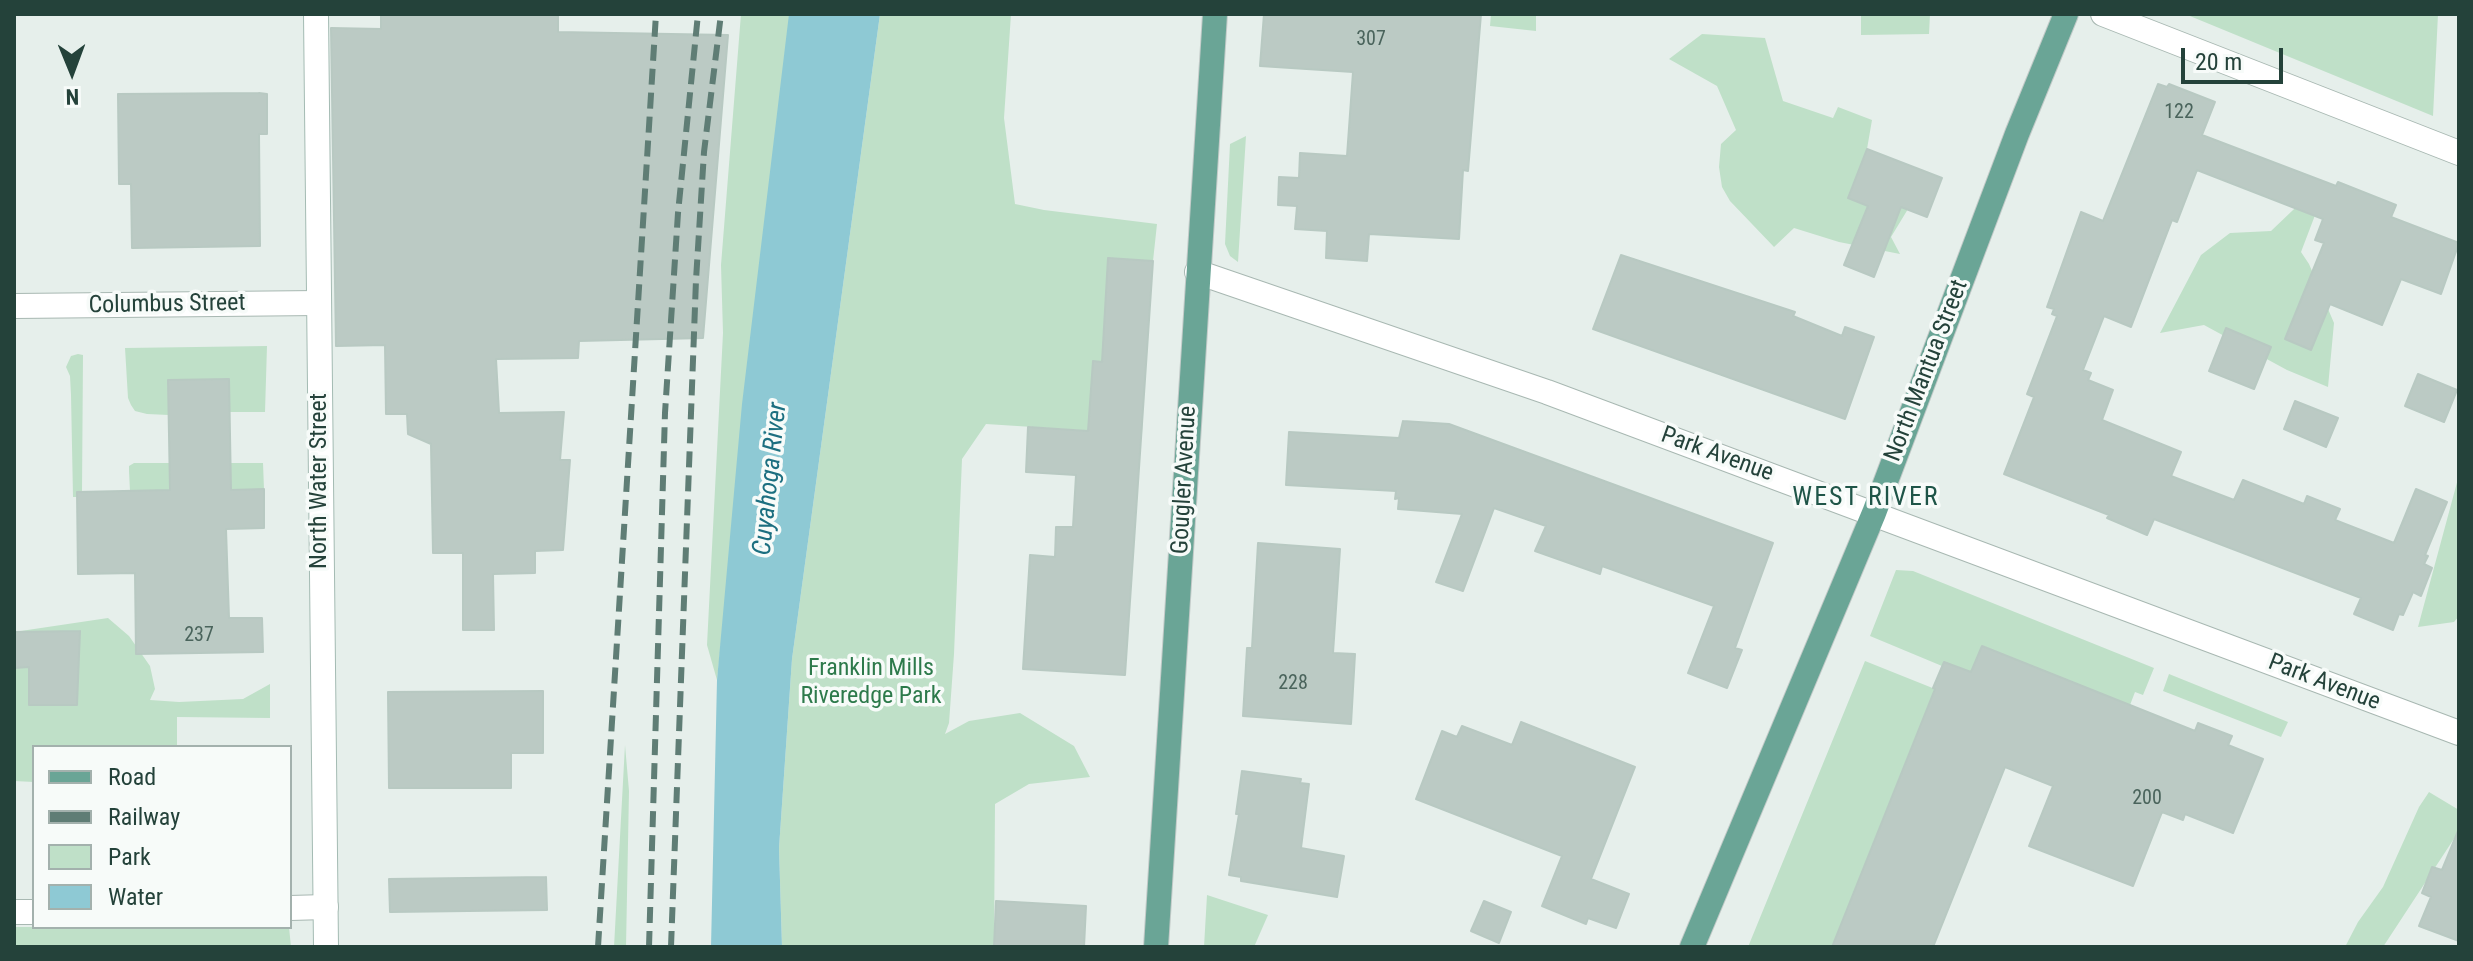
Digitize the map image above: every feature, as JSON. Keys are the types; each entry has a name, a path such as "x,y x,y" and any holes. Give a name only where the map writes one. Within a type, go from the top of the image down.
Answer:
{"main road":[{"name":"Gougler Avenue","path":"1156,947 1215,14"},
{"name":"North Mantua Street","path":"1692,947 1874,513 2012,146 2066,14"}],"street":[{"name":"North Water Street","path":"316,14 326,947"},
{"path":"2103,14 2459,153"},
{"name":"Park Avenue","path":"1197,272 1547,392 2459,733"},
{"name":"Columbus Street","path":"14,306 319,303"},
{"path":"292,908 326,907"}],"green space":[{"path":"741,14 790,14 717,680 707,645 723,333 721,265"},
{"name":"Franklin Mills Riveredge Park","path":"880,14 1011,14 1004,118 1015,204 1157,224 1153,261 1108,259 1102,362 1093,362 1090,398 1099,409 1143,412 1142,434 986,424 962,459 954,654 949,723 945,734 969,721 1020,713 1074,746 1090,777 1029,784 995,804 994,947 782,947 779,848 792,659"},
{"path":"1491,14 1536,14 1536,31 1490,26"},
{"path":"1861,14 1930,14 1929,34 1861,35"},
{"path":"2185,14 2438,14 2433,116"},
{"path":"1702,34 1765,38 1783,101 1833,118 1838,107 1872,120 1867,149 1848,198 1890,215 1894,205 1908,209 1891,237 1900,254 1839,242 1794,228 1774,247 1730,201 1722,187 1719,167 1721,144 1736,130 1717,86 1669,59"},
{"path":"1246,136 1238,262 1230,256 1225,244 1230,144"},
{"path":"2314,190 2317,210 2301,252 2334,323 2328,387 2287,370 2204,325 2160,333 2201,255 2230,233 2271,231"},
{"path":"267,346 265,412 229,412 228,379 168,380 169,415 135,411 128,398 125,348"},
{"path":"83,355 82,491 73,497 70,376 66,367 71,356"},
{"path":"134,463 263,463 264,489 130,491 129,466"},
{"path":"2459,475 2459,616 2454,622 2418,627"},
{"path":"1896,570 1913,571 2154,668 2143,695 2135,692 2130,705 1983,646 1971,672 1944,662 1942,666 1870,636"},
{"path":"108,618 129,636 150,666 155,689 150,700 243,699 270,684 270,718 177,717 177,745 32,745 32,782 14,781 14,632"},
{"path":"1865,661 1935,689 1832,947 1748,947"},
{"path":"2169,674 2288,722 2281,737 2163,691"},
{"path":"625,745 629,791 626,947 614,947"},
{"path":"2429,792 2459,810 2459,831 2383,947 2345,947 2383,887 2419,807"},
{"path":"1207,895 1268,915 1254,947 1204,947"},
{"path":"14,927 32,927 289,929 291,947 14,947"}],"water":[{"name":"Cuyahoga River","path":"789,14 880,14 792,659 779,848 782,947 711,947 717,680 742,404"}],"building":[{"path":"381,14 558,14 558,32 728,35 703,338 579,341 578,358 496,359 499,413 564,412 560,460 570,460 563,550 535,551 535,573 493,574 494,630 463,630 463,553 433,553 431,444 408,434 407,414 386,414 385,345 336,346 331,28 381,29"},
{"path":"1264,14 1481,14 1468,171 1463,170 1459,239 1369,234 1367,261 1326,258 1327,231 1295,229 1297,206 1278,205 1279,177 1299,178 1300,153 1347,156 1353,72 1260,66"},
{"path":"2158,84 2167,87 2169,84 2215,102 2202,135 2336,186 2338,182 2396,205 2391,217 2459,243 2441,294 2401,279 2382,325 2330,304 2311,350 2285,339 2324,243 2315,240 2323,219 2197,170 2177,222 2172,220 2131,327 2104,316 2083,370 2091,373 2088,380 2113,390 2102,420 2181,452 2171,476 2234,500 2243,480 2304,504 2307,496 2340,509 2335,520 2394,543 2416,489 2447,502 2425,555 2428,556 2424,564 2432,568 2421,596 2413,592 2393,630 2354,614 2361,598 2154,519 2147,535 2107,518 2109,515 2004,474 2034,397 2027,394 2057,316 2052,314 2054,309 2047,307 2081,212 2103,221"},
{"path":"118,94 267,94 267,134 259,134 260,246 132,248 131,184 119,184"},
{"path":"1867,149 1942,178 1927,217 1901,207 1874,277 1844,265 1868,206 1848,198"},
{"path":"1621,255 1795,312 1793,316 1842,336 1845,327 1874,337 1845,419 1593,329"},
{"path":"1108,258 1153,261 1125,675 1023,669 1030,555 1055,557 1056,527 1073,527 1076,475 1026,472 1028,427 1088,431 1093,361 1102,362"},
{"path":"2226,328 2271,347 2254,389 2209,371"},
{"path":"2418,374 2457,390 2444,422 2405,406"},
{"path":"229,379 231,490 264,489 264,528 226,529 229,618 262,618 263,652 136,654 135,573 78,574 77,492 170,490 168,380"},
{"path":"2295,401 2338,418 2326,447 2284,429"},
{"path":"1403,421 1449,424 1773,543 1735,648 1742,650 1727,688 1688,673 1714,606 1602,566 1600,574 1535,551 1546,526 1494,508 1463,591 1436,582 1462,514 1398,509 1396,491 1286,485 1289,432 1399,438"},
{"path":"1258,543 1340,549 1333,653 1355,654 1351,724 1243,716 1247,648 1252,648"},
{"path":"80,631 77,705 29,705 29,667 14,668 14,632"},
{"path":"1982,646 2195,731 2198,723 2232,736 2228,745 2263,759 2233,833 2185,814 2183,820 2162,812 2133,886 2029,846 2053,786 2005,767 1933,947 1832,947 1944,662 1971,672"},
{"path":"543,691 543,753 511,753 511,788 389,788 388,692"},
{"path":"1521,722 1635,767 1591,879 1629,894 1616,928 1588,918 1586,924 1542,906 1562,856 1416,799 1442,731 1457,737 1462,726 1512,745"},
{"path":"1242,771 1301,779 1300,783 1309,784 1301,848 1344,856 1337,897 1241,881 1241,877 1229,875"},
{"path":"2458,831 2459,941 2419,926 2431,897 2422,893 2432,867 2442,870"},
{"path":"546,877 547,910 390,912 389,879"},
{"path":"996,901 1086,906 1084,947 994,947"},
{"path":"1484,901 1511,912 1499,943 1471,931"}],"railway":[{"path":"598,947 656,14"},
{"path":"649,947 665,413 678,213 698,14"},
{"path":"671,947 696,280 704,152 721,14"}],"district":[{"name":"WEST RIVER","path":"1866,498"}]}
